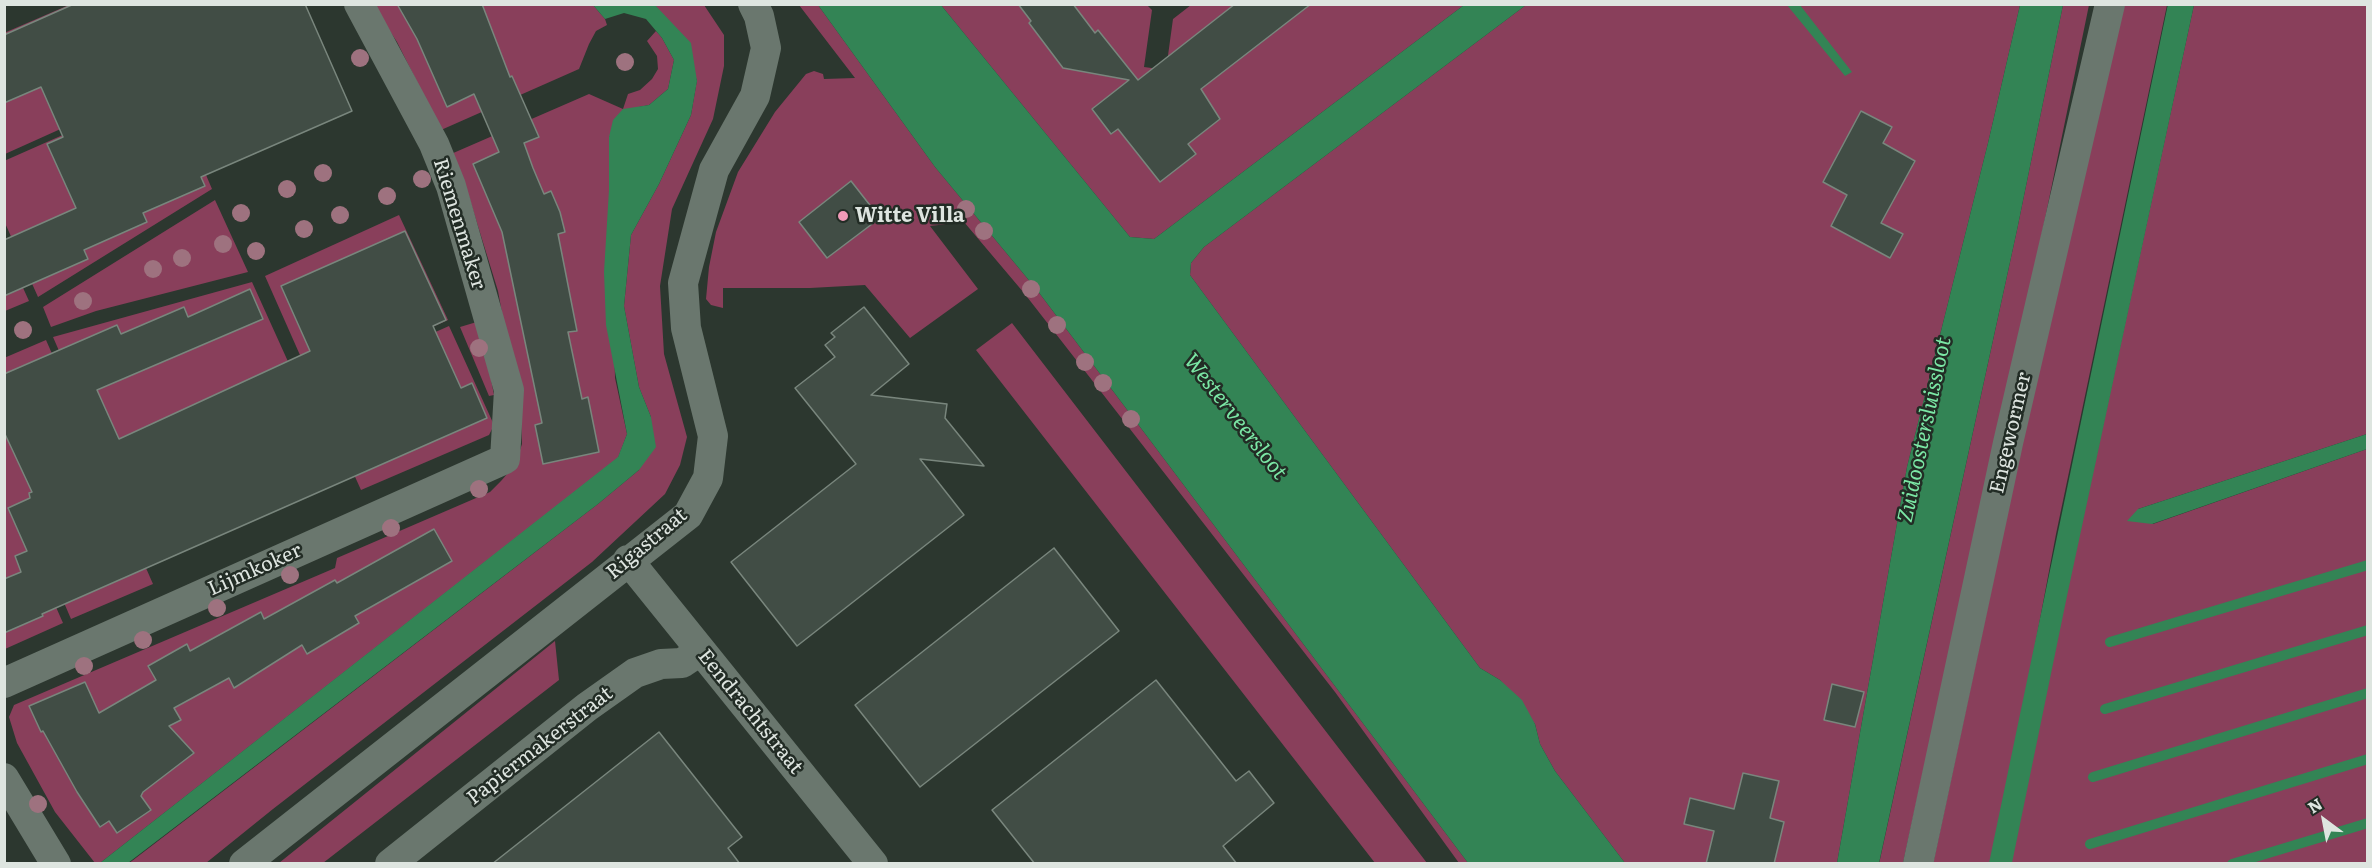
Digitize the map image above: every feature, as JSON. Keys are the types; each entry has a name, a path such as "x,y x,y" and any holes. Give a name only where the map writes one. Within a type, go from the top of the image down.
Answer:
{"street":[{"name":"Riemenmaker","path":"358,4 434,144 451,186 508,390 505,459"},
{"name":"Rigastraat","path":"244,864 687,515 708,478 712,436 686,328 683,283 714,170 755,96 766,48 759,16 753,4"},
{"name":"Engewormer","path":"1918,864 2008,443 2110,4"},
{"name":"Lijmkoker","path":"4,683 505,459"},
{"name":"Eendrachtstraat","path":"628,560 873,864"},
{"name":"Papiermakerstraat","path":"390,864 587,707 641,670 662,664 682,663 700,651"},
{"path":"4,778 56,864"}],"shaded area":[{"path":"69,5 130,5 165,82 5,154 4,33"},
{"path":"373,5 593,5 605,19 607,25 596,31 579,69 441,130 397,42"},
{"path":"655,5 704,5 724,35 724,66 713,119 672,209 660,286 664,354 687,437 680,465 665,494 592,562 206,863 128,864 598,504 639,470 651,417 639,387 624,306 631,235 659,184 691,115 697,80"},
{"path":"799,5 818,5 935,167 1037,290 1468,863 1459,863 1335,692 1024,293 964,222 930,226 978,289 910,338 865,285 810,288 723,288 723,308 711,305 706,299 716,232 738,172 775,112 806,74 814,71 823,74 824,79 855,78"},
{"path":"941,5 1147,5 1152,10 1144,67 1166,70 1173,19 1191,5 1464,5 1154,239 1130,237"},
{"path":"1526,5 2020,5 1907,467 1837,863 1625,863 1555,771 1540,744 1535,724 1500,680 1480,668 1190,275 1191,263 1204,247"},
{"path":"2063,5 2089,5 2041,238 1903,863 1879,864 2017,230"},
{"path":"2120,5 2167,5 2056,534 1994,863 1933,864 2086,143"},
{"path":"2194,5 2367,5 2367,434 2138,509 2153,524 2367,449 2367,863 2008,864"},
{"path":"656,31 674,60 668,89 649,105 639,107 609,137 615,378 627,434 618,458 100,863 95,863 55,812 17,743 9,717 14,705 335,568 337,558 490,492 501,481 515,465 522,444 521,417 498,291 469,197 451,154 589,94 623,109 628,94 640,90 652,79 658,69 657,56 647,41"},
{"path":"169,88 212,189 38,297 5,223 4,161"},
{"path":"215,200 248,272 96,311 51,327 43,307"},
{"path":"399,215 448,320 311,380 265,276"},
{"path":"4,246 29,301 5,311 4,311"},
{"path":"252,282 295,377 106,459 53,337"},
{"path":"480,321 494,395 489,396 460,327"},
{"path":"1012,323 1427,863 1375,863 976,350"},
{"path":"449,326 494,425 489,435 361,490 314,386"},
{"path":"46,340 153,584 71,619 32,528 23,532 63,623 5,649 4,358"},
{"path":"555,641 559,680 323,863 279,863"}],"water":[{"path":"2168,4 2194,5 2012,863 1989,863"},
{"path":"593,5 655,5 691,43 697,81 691,115 659,184 631,235 624,306 639,387 651,417 656,447 639,470 598,504 128,863 100,863 618,457 627,434 606,325 604,272 609,190 609,137 613,120 623,109 649,105 668,89 674,60 662,38 646,19 624,13 605,19"},
{"name":"Westerveersloot","path":"818,5 941,5 1130,237 1154,239 1464,5 1526,5 1204,247 1191,263 1190,275 1480,668 1500,680 1522,700 1535,724 1540,744 1555,771 1625,863 1468,863 1037,290 935,167"},
{"path":"1787,5 1800,5 1852,72 1845,76"},
{"name":"Zuidoostersluissloot","path":"2020,5 2063,5 2017,230 1879,863 1837,863 1907,467"},
{"path":"2367,434 2367,449 2152,524 2127,521 2138,509"}],"building":[{"path":"74,4 305,4 352,111 201,177 205,186 143,213 147,222 84,250 88,259 4,296 4,240 76,208 47,144 63,137 41,87 4,103 4,35"},
{"path":"397,4 482,4 510,77 512,76 539,137 524,143 533,168 544,194 551,191 560,212 565,232 558,234 577,331 568,332 582,399 588,397 599,452 543,464 535,425 542,423 502,232 473,164 499,152 474,94 447,107 417,39"},
{"path":"1018,4 1073,4 1095,33 1098,30 1138,80 1235,4 1311,4 1201,89 1220,119 1188,144 1196,154 1160,182 1118,129 1111,134 1092,109 1129,80 1063,68 1029,23 1031,21"},
{"path":"1861,111 1892,127 1883,143 1915,161 1881,223 1903,234 1890,258 1831,226 1847,195 1823,182"},
{"name":"Witte Villa","path":"851,181 880,218 827,258 799,222"},
{"path":"405,231 446,320 433,326 461,388 472,383 487,418 42,614 43,616 4,633 4,579 21,572 15,556 27,551 8,508 30,498 29,493 32,492 4,432 4,374 117,325 121,334 184,307 188,317 250,289 263,319 97,390 119,439 310,351 281,286"},
{"path":"864,307 909,364 871,395 947,404 945,418 984,466 920,459 964,515 797,646 731,562 856,464 795,388 835,357 825,345 835,337 831,333"},
{"path":"434,529 452,561 355,616 359,623 307,654 302,645 234,688 229,678 174,708 181,720 169,726 194,753 143,792 141,796 151,810 117,833 109,821 100,827 77,792 43,731 41,732 29,706 85,682 99,713 156,680 148,666 187,644 190,651 261,612 264,619 335,580 337,583"},
{"path":"1054,548 1119,631 920,787 855,705"},
{"path":"1156,680 1236,781 1249,771 1274,803 1223,846 1237,864 1035,864 992,810"},
{"path":"1832,684 1864,692 1855,727 1824,720"},
{"path":"659,732 742,837 728,848 740,864 492,864"},
{"path":"1743,773 1779,781 1770,818 1784,822 1774,864 1706,864 1714,831 1684,824 1690,798 1734,809"}],"waterway":[{"path":"2110,642 2368,565"},
{"path":"2105,709 2368,630"},
{"path":"2093,777 2368,693"},
{"path":"2090,844 2368,759"},
{"path":"2232,864 2368,823"}],"place":[{"name":"Witte Villa","path":"843,216"}]}
